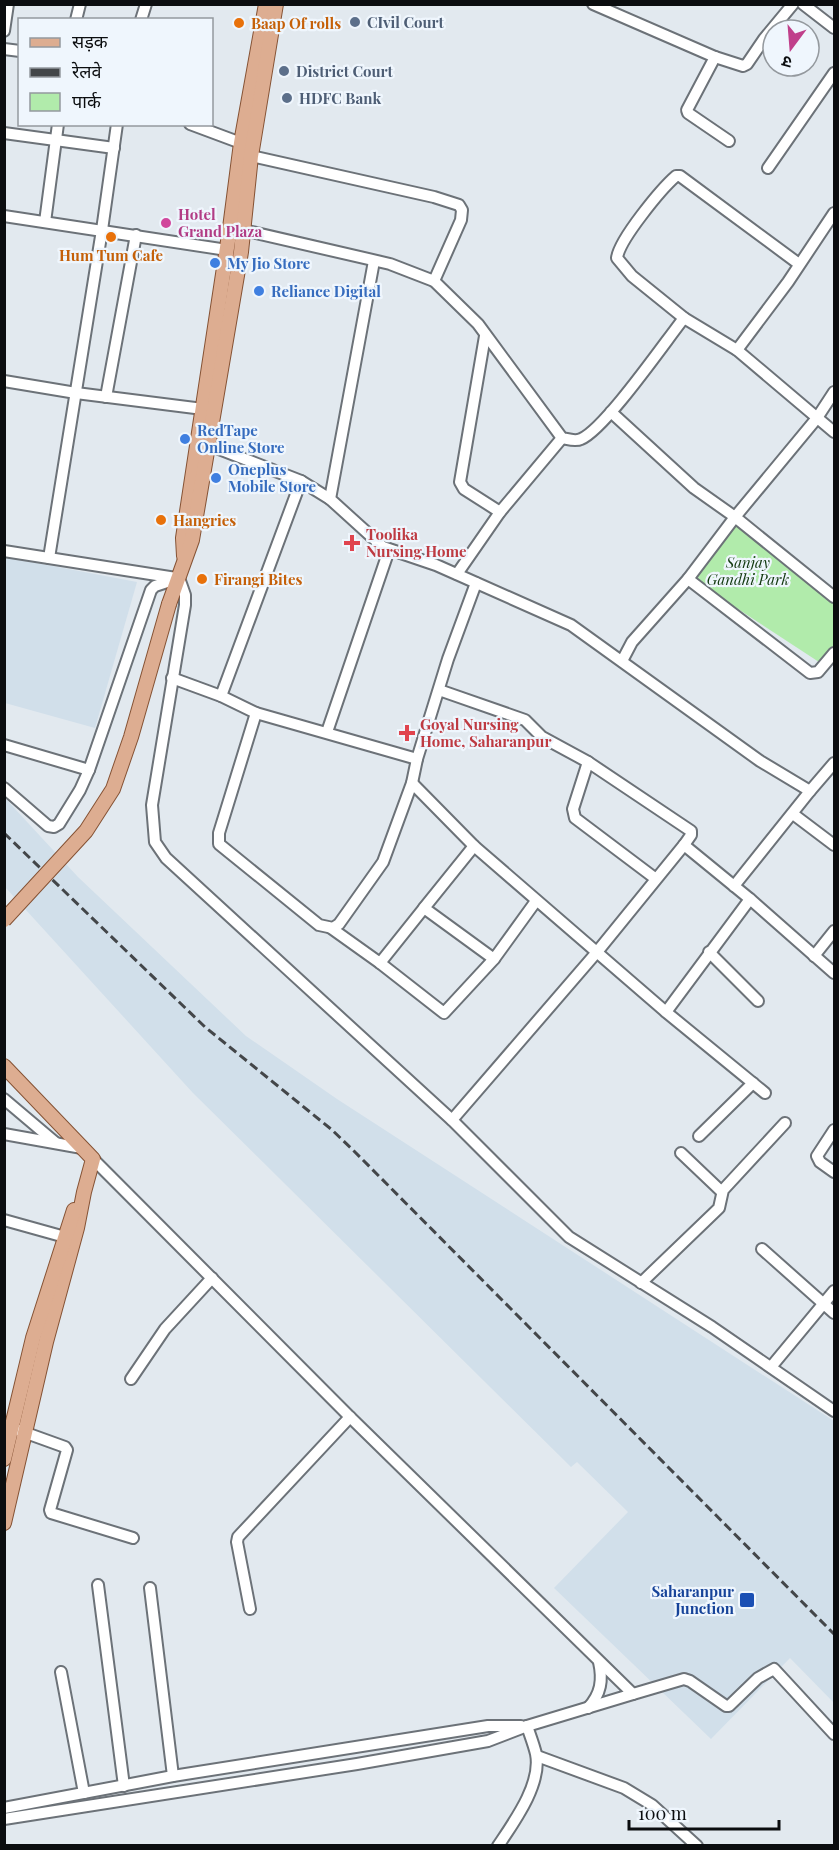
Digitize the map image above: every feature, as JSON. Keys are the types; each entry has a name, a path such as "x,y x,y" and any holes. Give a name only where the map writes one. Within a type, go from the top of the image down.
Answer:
{"main road":[{"path":"203,442 203,409 241,142 266,4"},
{"path":"4,920 86,831 121,773 132,737 169,604 185,558 183,538 243,230 251,156 276,4"},
{"path":"4,1066 93,1159 46,1342 13,1428 4,1523"},
{"path":"4,1459 33,1338 71,1216 84,1192"}],"street":[{"path":"4,31 8,4"},
{"path":"592,4 741,66 745,65 794,4"},
{"path":"803,4 834,28"},
{"path":"715,57 687,110 688,113 729,141"},
{"path":"768,168 834,73"},
{"path":"45,222 58,126"},
{"path":"49,558 117,126"},
{"path":"196,126 241,142"},
{"path":"4,133 114,148"},
{"path":"251,156 434,197 459,205 462,210 461,220 434,281"},
{"path":"799,264 680,176 676,176 629,233 617,258 632,276 684,318 737,350 834,432"},
{"path":"737,350 788,282 834,213"},
{"path":"4,216 227,250"},
{"path":"243,230 406,269 434,281 478,324 562,438 577,441 611,412 684,318"},
{"path":"106,397 136,235"},
{"path":"330,499 374,261"},
{"path":"485,336 460,482 464,489 500,512"},
{"path":"4,381 76,393 203,409"},
{"path":"622,661 632,642 688,579 735,516 817,418 834,392"},
{"path":"611,412 694,488 735,516 834,597"},
{"path":"457,574 500,512 562,438"},
{"path":"203,442 301,482 330,499 389,550 457,574 571,625 760,761 810,791"},
{"path":"220,696 301,482"},
{"path":"327,732 389,550"},
{"path":"4,551 179,578"},
{"path":"179,578 185,595 185,605 152,805 155,842 159,850 452,1120 569,1237 712,1327 834,1411"},
{"path":"4,788 48,826 54,827 58,824 80,790 89,770 149,596 154,586 179,578"},
{"path":"688,579 810,673 818,672 834,653"},
{"path":"331,928 339,924 383,862 412,783 417,759 476,583"},
{"path":"172,678 220,696 256,713 417,759"},
{"path":"440,690 525,720 542,737 588,762 691,831 691,836 597,952 452,1120"},
{"path":"256,713 219,833 219,844 319,925 331,928 444,1013 465,993 494,959 536,901"},
{"path":"4,745 89,770"},
{"path":"588,762 573,809 575,818 656,879"},
{"path":"734,886 834,763"},
{"path":"412,783 474,846 536,901 765,1093"},
{"path":"793,814 834,845"},
{"path":"684,845 834,973"},
{"path":"380,963 474,846"},
{"path":"666,1012 750,899"},
{"path":"424,908 494,959"},
{"path":"814,956 834,931"},
{"path":"709,952 758,1001"},
{"path":"699,1136 753,1083"},
{"path":"4,1099 58,1145"},
{"path":"641,1283 719,1208 722,1192 785,1123"},
{"path":"834,1130 817,1156 820,1162 834,1172"},
{"path":"4,1134 82,1148"},
{"path":"681,1154 722,1192"},
{"path":"93,1159 350,1417 633,1694"},
{"path":"4,1220 64,1237"},
{"path":"762,1249 834,1313"},
{"path":"131,1379 165,1329 212,1278"},
{"path":"771,1367 834,1291"},
{"path":"250,1609 237,1542 238,1537 350,1417"},
{"path":"13,1428 68,1450 51,1513 133,1538"},
{"path":"99,1585 124,1786"},
{"path":"150,1588 173,1776"},
{"path":"588,1708 596,1699 601,1686 602,1675 599,1661"},
{"path":"4,1819 488,1741 527,1726 684,1679 722,1705 729,1706 758,1678 774,1669 834,1734"},
{"path":"61,1672 84,1793"},
{"path":"4,1808 173,1776 488,1725 527,1726"},
{"path":"498,1845 516,1820 534,1783 537,1756 527,1726"},
{"path":"537,1756 624,1788 651,1805 697,1845"}],"shaded area":[{"path":"5,557 137,582 95,728 5,703"},
{"path":"4,797 78,877 246,1036 337,1099 834,1421 834,1703 790,1658 711,1739 554,1588 628,1512 577,1462 571,1467 193,1093 5,887"}],"green space":[{"name":"Sanjay Gandhi Park","path":"735,510 834,595 834,648 822,664 689,577"}],"railway":[{"path":"4,833 205,1027 331,1129 353,1150 834,1634"}],"place":[{"name":"CIvil Court","path":"355,22"},
{"name":"Baap Of rolls","path":"239,23"},
{"name":"District Court","path":"284,71"},
{"name":"HDFC Bank","path":"287,98"},
{"name":"Hotel Grand Plaza","path":"166,223"},
{"name":"Hum Tum Cafe","path":"111,237"},
{"name":"My Jio Store","path":"215,263"},
{"name":"Reliance Digital","path":"259,291"},
{"name":"RedTape Online Store","path":"185,439"},
{"name":"Oneplus Mobile Store","path":"216,478"},
{"name":"Hangries","path":"161,520"},
{"name":"Toolika Nursing Home","path":"352,543"},
{"name":"Firangi Bites","path":"202,579"},
{"name":"Goyal Nursing Home, Saharanpur","path":"407,733"},
{"name":"Saharanpur Junction","path":"747,1600"}]}
